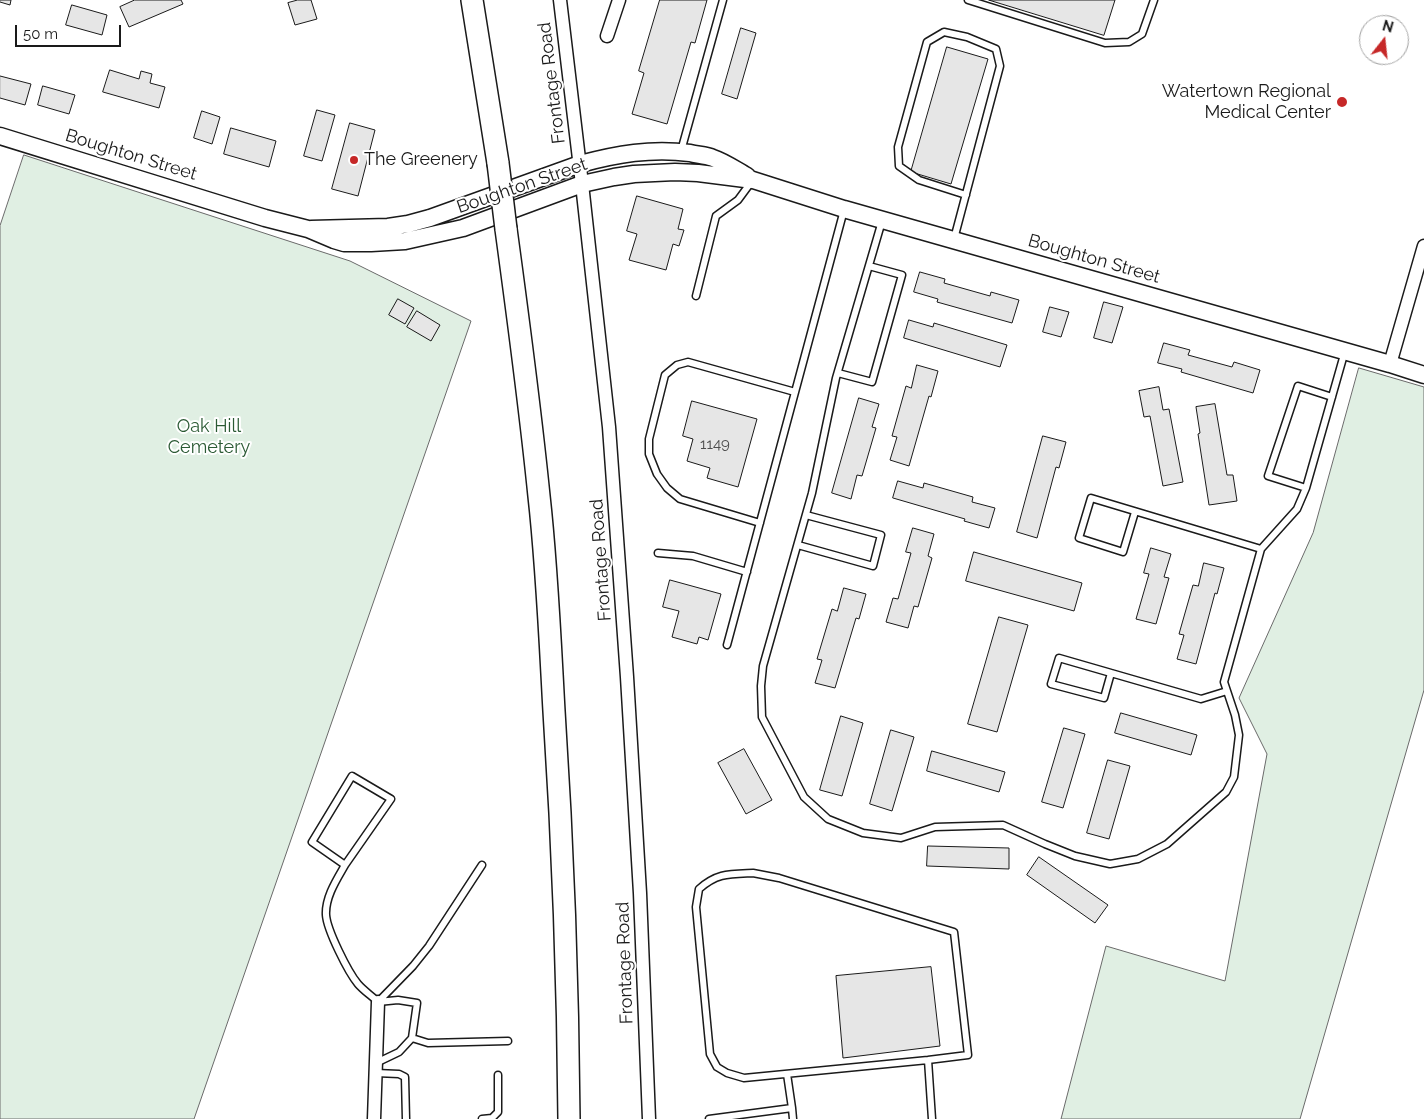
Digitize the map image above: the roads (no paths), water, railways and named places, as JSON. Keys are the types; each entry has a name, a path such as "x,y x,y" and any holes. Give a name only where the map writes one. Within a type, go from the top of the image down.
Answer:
{"highway":[{"path":"472,0 498,163 521,338 539,497 551,648 562,846 569,1119"}],"street":[{"name":"Frontage Road","path":"560,0 609,427 640,893 649,1119"},
{"path":"607,36 619,0"},
{"name":"Boughton Street","path":"0,136 265,218 308,229 344,243 405,241 463,228 582,184 614,177 675,172 753,180 882,220 1424,375"},
{"name":"Boughton Street","path":"308,229 408,224 430,218 580,164 630,152 681,152 711,157 753,180"},
{"path":"1390,364 1424,246"},
{"path":"374,1119 378,1002"}],"lane":[{"path":"681,152 723,0"},
{"path":"968,0 1106,44 1129,42 1142,34 1154,0"},
{"path":"954,240 966,195 1000,66 996,49 966,37 944,32 928,42 898,147 899,166 919,180 966,195"},
{"path":"696,296 716,216 738,200 753,180"},
{"path":"727,645 844,208"},
{"path":"882,220 838,373 812,494 763,666 761,686 762,717 804,797 828,819 863,833 901,838 934,827 1003,825 1075,856 1110,864 1138,859 1167,844 1226,792 1234,777 1239,735 1224,682 1261,549 1296,509 1306,488 1345,351"},
{"path":"838,373 872,382 902,275 869,266"},
{"path":"760,523 680,499 667,488 657,474 649,454 648,439 665,375 677,365 688,362 795,392"},
{"path":"1306,488 1268,476 1298,386 1332,397"},
{"path":"1135,512 1123,552 1079,538 1091,498 1261,549"},
{"path":"798,545 873,566 882,535 806,515"},
{"path":"658,553 693,556 747,572"},
{"path":"1111,673 1104,698 1051,684 1059,658 1201,698 1227,691"},
{"path":"345,865 312,842 352,776 391,799 335,882 329,897 326,915 332,936 343,961 358,984 378,1002 398,1000 417,1003 412,1038 399,1052 376,1068"},
{"path":"378,1002 413,966 482,865"},
{"path":"753,873 779,878 954,932 968,1055 928,1060 744,1078 727,1073 717,1067 710,1054 696,907 699,889 710,879 728,874 753,873"},
{"path":"412,1038 428,1043 508,1041"},
{"path":"928,1060 932,1119"},
{"path":"376,1068 405,1077 406,1119"},
{"path":"787,1074 793,1119"},
{"path":"482,1119 492,1118 498,1112 498,1075"},
{"path":"709,1119 792,1108"}],"place":[{"name":"Watertown Regional Medical Center","path":"1342,102"},
{"name":"The Greenery","path":"354,160"}],"park label":[{"name":"Oak Hill Cemetery","path":"209,437"}]}
